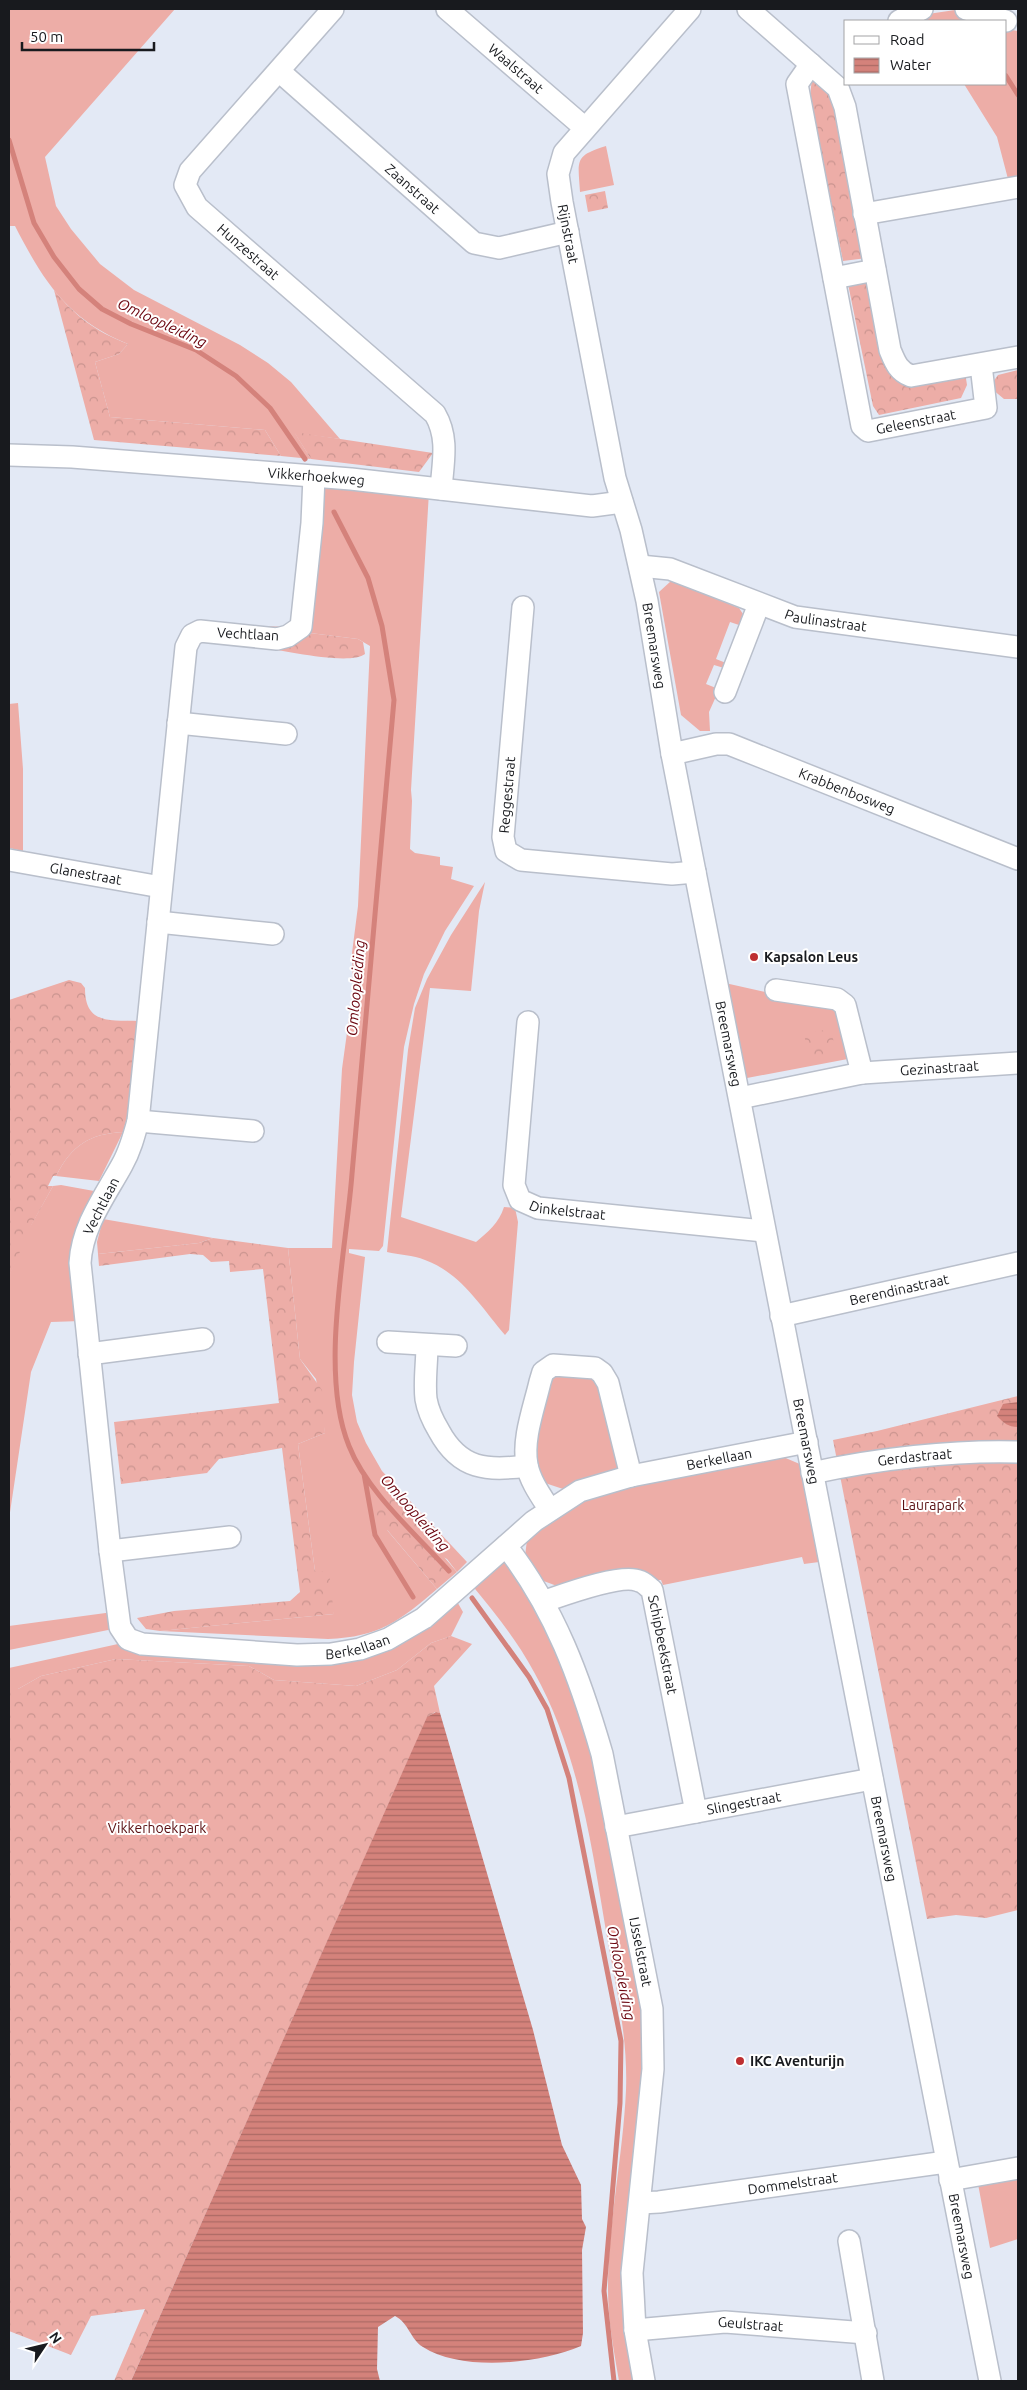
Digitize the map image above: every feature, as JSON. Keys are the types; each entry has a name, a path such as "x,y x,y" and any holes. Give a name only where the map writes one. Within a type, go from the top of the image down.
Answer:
{"street":[{"name":"Hunzestraat","path":"333,9 190,171 185,185 189,196 197,208 435,414 442,427 445,440 441,489"},
{"name":"Waalstraat","path":"447,9 585,128"},
{"path":"748,9 811,64 842,84 890,350 896,365 903,373 911,376 1018,357"},
{"path":"901,20 922,9"},
{"path":"966,9 1003,20"},
{"name":"Rijnstraat","path":"622,502 615,478 558,174 564,153 686,10"},
{"name":"Geleenstraat","path":"811,64 797,84 862,426 868,431 986,408 981,365"},
{"name":"Zaanstraat","path":"279,71 474,243 499,248 568,232"},
{"path":"864,214 1018,187"},
{"path":"834,278 875,270"},
{"name":"Vikkerhoekweg","path":"9,455 72,457 314,477 592,506 622,502"},
{"name":"Vechtlaan","path":"123,1634 120,1627 110,1551 80,1263 81,1248 96,1210 123,1162 138,1121 186,647 192,635 200,632 277,639 288,636 301,627 309,561 314,477"},
{"name":"Breemarsweg","path":"622,502 640,566 647,601 672,754 990,2381"},
{"name":"Paulinastraat","path":"640,566 670,570 759,604 802,618 1018,647"},
{"path":"725,692 759,604"},
{"name":"Reggestraat","path":"523,607 503,837 506,851 521,860 672,874 695,872"},
{"path":"178,723 286,734"},
{"name":"Krabbenbosweg","path":"672,754 714,744 729,744 1018,859"},
{"name":"Glanestraat","path":"9,860 161,887"},
{"path":"158,922 273,934"},
{"path":"776,990 837,999 845,1005 862,1073"},
{"name":"Dinkelstraat","path":"528,1022 514,1185 520,1200 538,1208 764,1231"},
{"name":"Gezinastraat","path":"740,1098 862,1073 1018,1062"},
{"path":"138,1121 253,1131"},
{"name":"Berendinastraat","path":"781,1316 1018,1263"},
{"path":"90,1354 203,1339"},
{"path":"388,1342 456,1346"},
{"path":"427,1345 426,1398 431,1417 443,1439 458,1457 471,1464 484,1468 505,1469 527,1466"},
{"path":"550,1510 538,1491 527,1466 526,1446 543,1372 553,1365 595,1368 602,1373 608,1383 631,1476"},
{"name":"Berkellaan","path":"123,1634 128,1639 142,1644 297,1655 331,1654 360,1649 388,1639 424,1618 550,1510 580,1491 631,1476 806,1442"},
{"name":"Gerdastraat","path":"812,1472 938,1455 990,1451 1018,1452"},
{"path":"110,1551 230,1538"},
{"name":"IJsselstraat","path":"506,1546 530,1577 545,1602 564,1643 593,1722 602,1754 652,2010 653,2069 632,2273 635,2330 644,2381"},
{"name":"Schipbeekstraat","path":"545,1602 576,1590 624,1580 639,1580 652,1590 696,1812"},
{"name":"Slingestraat","path":"616,1827 872,1778"},
{"name":"Dommelstraat","path":"640,2203 948,2171 1018,2168"},
{"path":"849,2241 873,2381"},
{"name":"Geulstraat","path":"635,2330 725,2322 866,2333"}],"green space":[{"path":"9,9 175,9 45,157 56,206 71,229 100,264 134,290 240,345 268,363 291,382 340,439 295,433 311,459 281,456 265,430 110,417 95,362 119,354 128,344 89,323 73,310 47,281 15,226 9,226"},
{"path":"955,10 979,20 920,20 928,14"},
{"path":"1007,29 1018,31 1018,177 1008,179 997,137 965,85 1007,85"},
{"path":"812,77 834,99 867,258 843,261 810,97"},
{"path":"606,146 614,185 580,192 580,161 588,153"},
{"path":"605,191 608,208 588,212 585,195"},
{"path":"871,281 895,374 965,372 967,385 961,398 879,415 873,406 848,284"},
{"path":"54,290 78,316 106,334 128,344 119,354 95,362 110,417 265,430 281,456 94,440"},
{"path":"1018,370 1018,399 1004,399 992,389 993,382 998,375"},
{"path":"294,432 433,453 419,472 311,459"},
{"path":"323,486 429,492 411,790 410,849 415,853 440,857 440,865 453,867 451,879 474,886 445,931 424,974 414,1004 404,1047 383,1246 379,1251 349,1249 349,1253 365,1257 352,1395 357,1422 366,1443 382,1471 467,1562 457,1572 447,1559 387,1530 437,1589 412,1610 375,1631 346,1638 328,1639 160,1631 334,1614 315,1571 298,1444 325,1433 316,1379 300,1359 288,1248 332,1248 342,1069 353,989 352,953 358,906 370,646 358,639 253,626 295,627"},
{"path":"671,581 739,608 743,614 739,625 730,622 716,659 726,663 724,668 714,665 706,684 716,688 718,692 709,712 710,731 700,731 681,715 659,592"},
{"path":"253,626 358,639 363,642 365,654 357,657 331,658 259,647"},
{"path":"18,703 23,769 23,851 9,848 9,704"},
{"path":"485,882 479,911 471,991 430,988 401,1217 476,1242 489,1231 504,1207 515,1208 518,1222 509,1330 505,1335 470,1292 449,1273 420,1258 387,1252 408,1050 415,1008 427,979 451,935"},
{"path":"69,980 81,983 85,988 89,1009 94,1014 109,1020 139,1021 132,1099 123,1132 100,1135 83,1143 68,1156 56,1176 53,1176 48,1186 53,1186 32,1224 9,1277 9,1000"},
{"path":"725,983 840,1009 853,1058 747,1078 744,1073"},
{"path":"831,1029 836,1053 809,1058 804,1034"},
{"path":"123,1132 99,1181 56,1176 68,1156 83,1143 100,1135"},
{"path":"61,1185 94,1191 84,1213 81,1321 51,1322 31,1372 9,1519 9,1276 26,1234 53,1186"},
{"path":"103,1219 213,1238 199,1243 98,1254 97,1242"},
{"path":"213,1238 288,1248 300,1359 322,1390 325,1433 298,1444 315,1571 329,1572 334,1614 160,1631 146,1629 137,1618 174,1611 290,1601 300,1592 282,1448 219,1459 207,1473 121,1484 114,1422 279,1403 263,1269 230,1272 229,1261 211,1262 203,1255 190,1254 99,1266 98,1254 199,1243"},
{"path":"551,1373 598,1375 620,1469 563,1489 545,1483 539,1472 536,1446 546,1378"},
{"name":"Laurapark","path":"1018,1396 1018,1910 986,1918 956,1915 927,1919 833,1440"},
{"path":"781,1456 802,1465 811,1525 817,1540 819,1562 804,1564 802,1557 663,1585 661,1580 557,1586 541,1580 525,1556 527,1540 552,1515 608,1489"},
{"path":"388,1492 457,1572 437,1589 372,1512 376,1503"},
{"path":"498,1560 516,1566 586,1714 644,2003 637,2381 619,2381 608,2302 610,2240 626,2090 625,2051 617,1994 582,1801 562,1735 549,1703 527,1660 505,1626 471,1584"},
{"path":"455,1598 463,1612 451,1636 431,1643 397,1670 356,1686 274,1680 249,1666 116,1659 41,1676 18,1689 9,1689 9,1668 127,1642 357,1659"},
{"path":"113,1612 113,1629 9,1650 9,1626"},
{"name":"Vikkerhoekpark","path":"451,1636 472,1644 434,1686 440,1713 435,1712 427,1718 131,2381 114,2381 145,2309 91,2316 71,2355 9,2331 9,1689 18,1689 41,1676 116,1659 249,1666 274,1680 356,1686 397,1670 431,1643"},
{"path":"1018,2176 1018,2239 990,2248 978,2184"}],"water":[{"path":"1018,1402 1018,1427 1006,1424 997,1416 1003,1404"},
{"path":"436,1712 440,1713 533,2030 562,2145 581,2185 582,2219 586,2227 582,2250 583,2333 581,2346 564,2352 523,2361 501,2363 458,2360 439,2355 423,2347 415,2340 400,2319 395,2316 378,2327 377,2369 380,2381 131,2381 427,1717"}],"waterway":[{"path":"1007,78 1018,95"},
{"name":"Omloopleiding","path":"9,140 34,223 54,257 79,289 102,309 131,324 196,350 236,376 270,408 305,459"},
{"name":"Omloopleiding","path":"334,512 368,578 382,626 394,700 352,1174 337,1312 336,1384 340,1417 349,1446 357,1463 393,1512 449,1571"},
{"name":"Omloopleiding","path":"364,1474 375,1535 413,1597"},
{"name":"Omloopleiding","path":"472,1598 529,1677 547,1709 569,1778 621,2041 620,2103 604,2291 614,2381"}],"place":[{"name":"Kapsalon Leus","path":"754,957"},
{"name":"IKC Aventurijn","path":"740,2061"}]}
